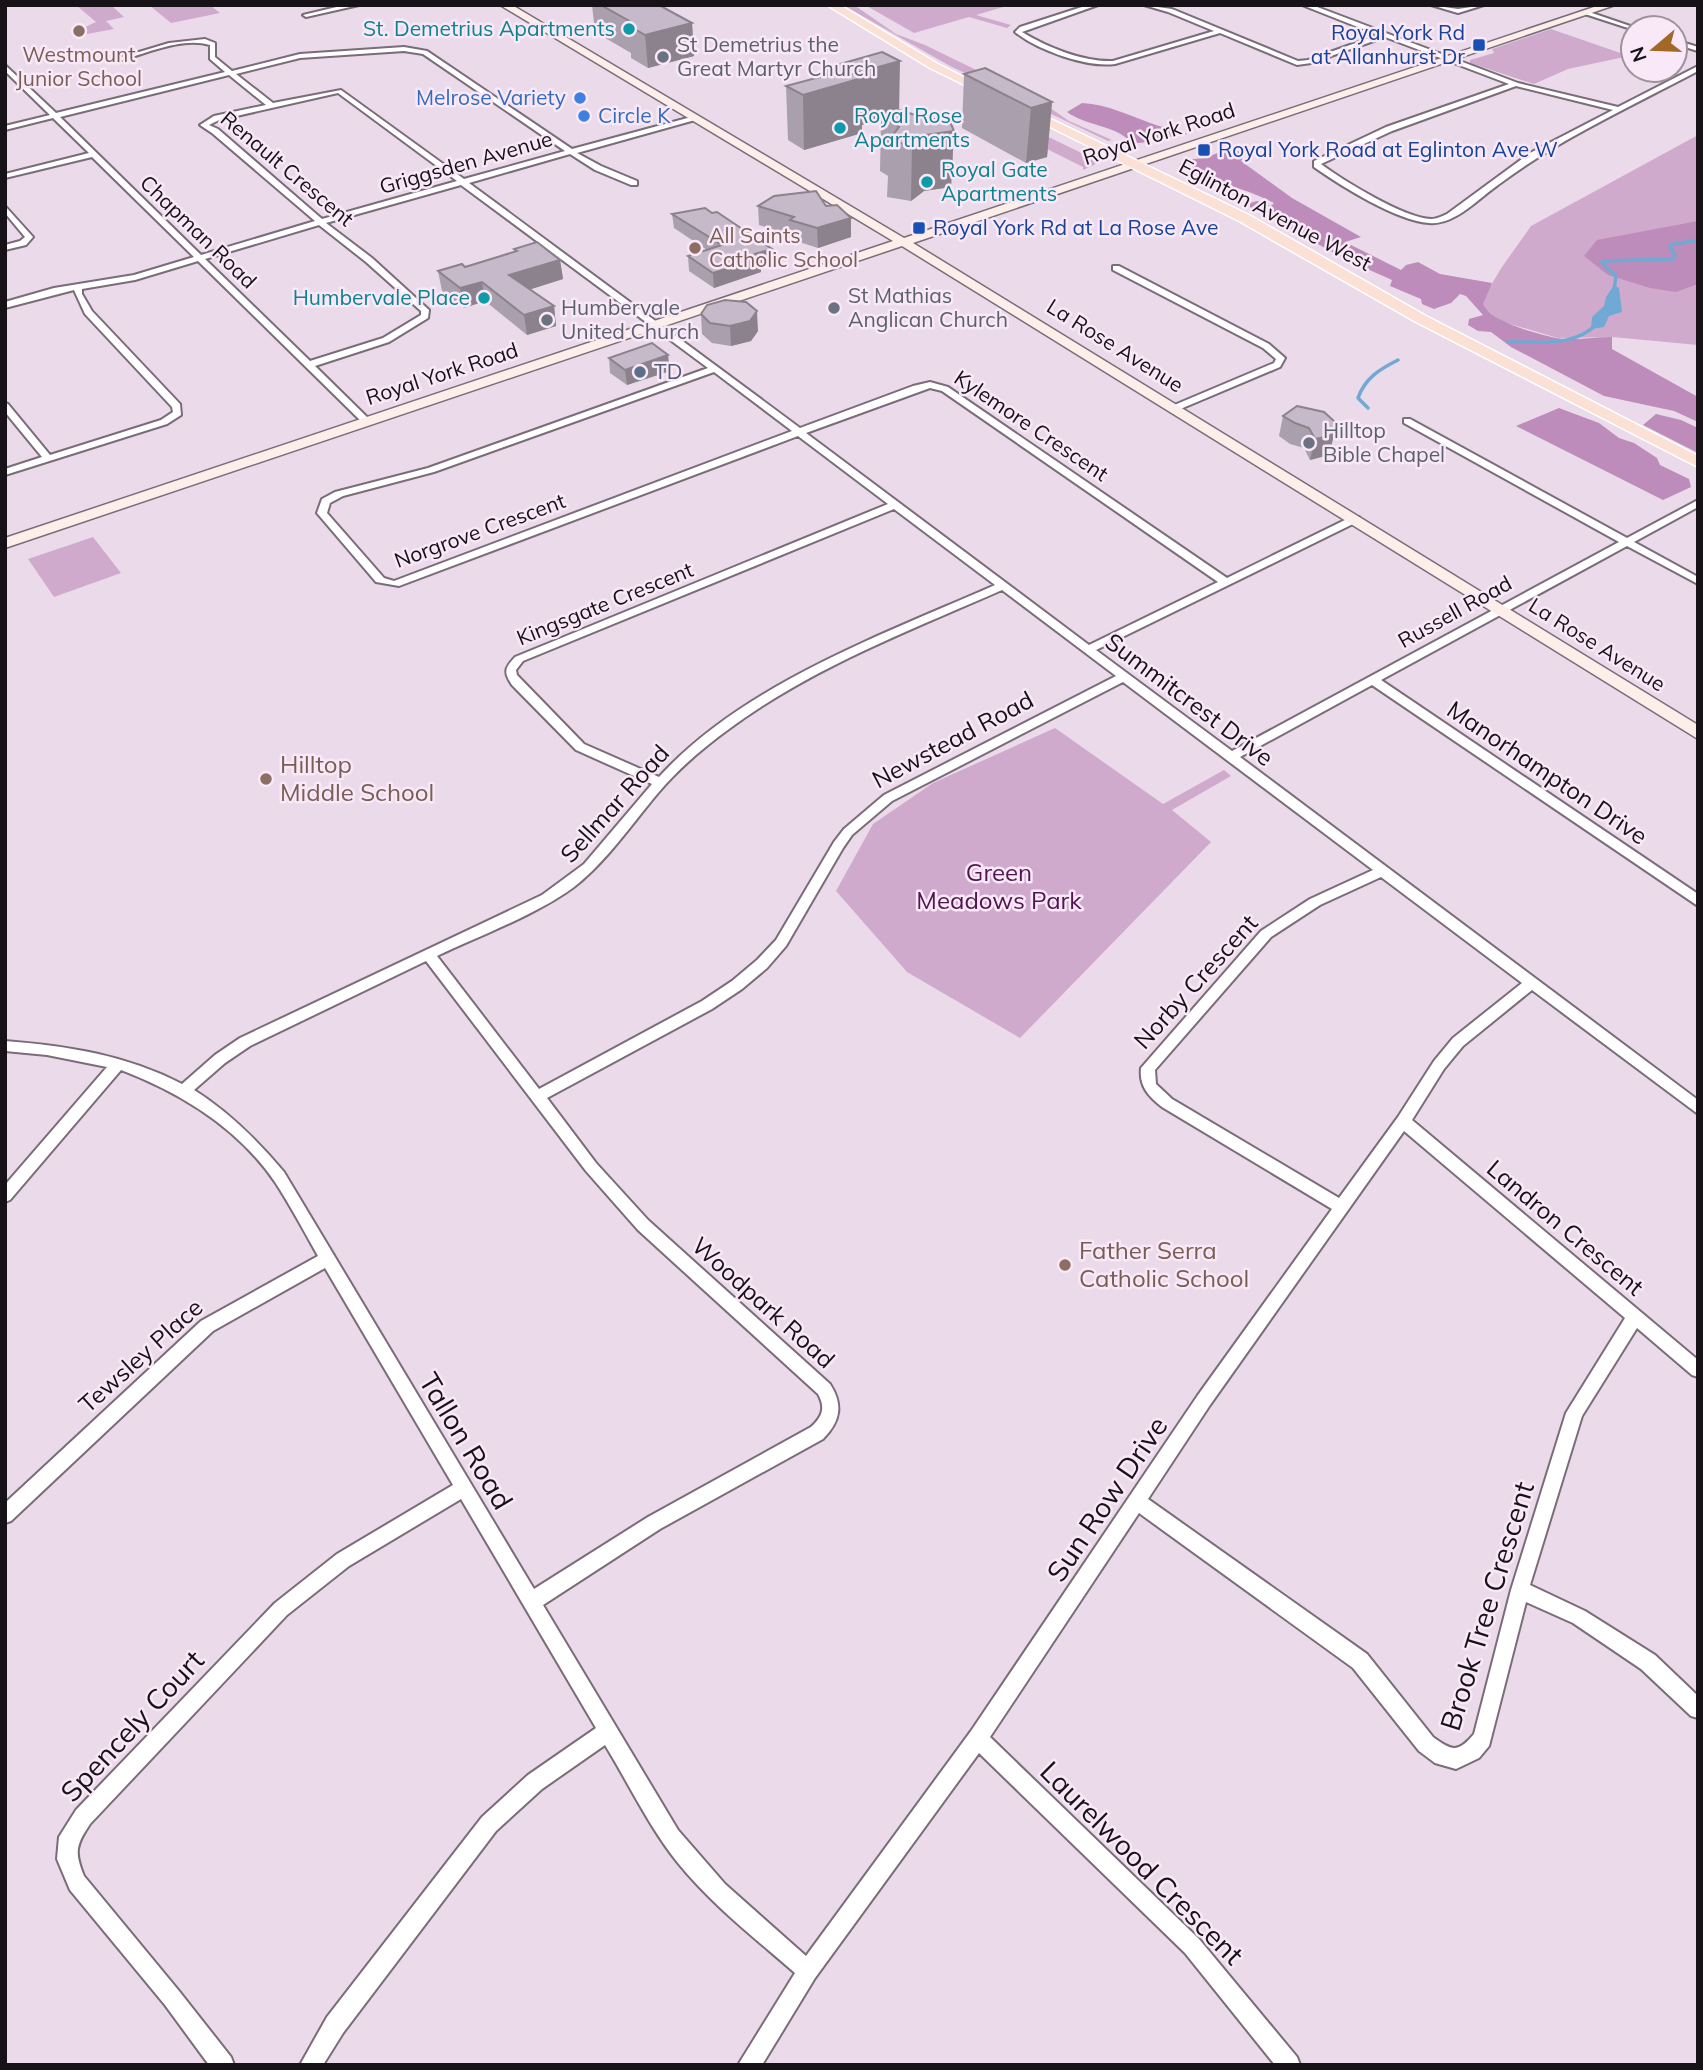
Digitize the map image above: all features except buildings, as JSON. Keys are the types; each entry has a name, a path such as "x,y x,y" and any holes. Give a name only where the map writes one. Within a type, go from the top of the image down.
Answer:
{"main road":[{"name":"La Rose Avenue","path":"505,5 692,118 800,179 1698,733"},
{"name":"Eglinton Avenue West","path":"832,5 934,66 1244,218 1421,319 1698,462"},
{"name":"Royal York Road","path":"5,544 1610,5"}],"street":[{"path":"306,15 356,5"},
{"path":"1095,5 1022,27 1018,32 1100,64 1113,63 1220,31"},
{"path":"1147,5 1170,10 1291,62 1302,63 1384,35"},
{"path":"1305,5 1516,84 1618,109"},
{"path":"1434,5 1458,11 1481,5"},
{"path":"1587,13 1619,23"},
{"path":"122,58 185,43 206,41 213,44 212,58 271,105"},
{"path":"5,128 230,72 324,52 416,49 447,65 571,152 598,168 634,183"},
{"name":"Chapman Road","path":"5,67 367,422"},
{"path":"1516,84 1389,129 1318,160 1317,165 1402,212 1417,218 1438,220 1450,216 1532,155 1698,68"},
{"path":"8,82 18,80"},
{"name":"Renault Crescent","path":"308,365 386,340 425,316 422,306 215,131 204,125 211,120 339,91 656,325"},
{"name":"Griggsden Avenue","path":"5,305 117,282 692,118"},
{"path":"5,176 94,154"},
{"path":"5,208 29,237 23,243 5,248"},
{"path":"1116,268 1266,346 1281,358 1277,365 1175,408"},
{"path":"5,472 164,422 178,413 177,406 88,312 78,294 78,288"},
{"name":"Summitcrest Drive","path":"656,325 1698,1108"},
{"name":"Norgrove Crescent","path":"714,369 431,470 340,494 326,501 322,513 380,580 388,585 395,584 798,433"},
{"name":"Kylemore Crescent","path":"798,433 916,388 939,386 1226,582"},
{"path":"5,406 48,459"},
{"path":"1407,421 1698,581"},
{"name":"Russell Road","path":"1231,757 1698,503"},
{"name":"Kingsgate Crescent","path":"659,782 580,747 516,682 511,675 513,664 519,659 895,505"},
{"path":"1087,650 1354,519"},
{"name":"Sellmar Road","path":"185,1090 244,1042 547,898 570,883 594,861 659,782 724,726 772,695 859,651 1002,586"},
{"name":"Newstead Road","path":"537,1097 707,1005 762,964 781,943 838,845 848,832 888,798 1123,677"},
{"name":"Manorhampton Drive","path":"1373,680 1698,901"},
{"name":"Norby Crescent","path":"1340,1206 1167,1103 1153,1092 1146,1078 1149,1068 1266,934 1315,902 1382,871"},
{"name":"Woodpark Road","path":"428,954 591,1167 643,1225 824,1389 832,1410 827,1424 817,1433 654,1523 531,1602"},
{"name":"Sun Row Drive","path":"749,2065 807,1971 978,1738 1205,1400 1340,1206 1403,1121 1439,1065 1458,1042 1532,984"},
{"name":"Tallon Road","path":"5,1046 68,1051 119,1063 185,1090 224,1119 260,1152 279,1177 328,1258 607,1732 690,1863 720,1895 807,1971"},
{"path":"5,1196 119,1063"},
{"name":"Landron Crescent","path":"1403,1121 1698,1370"},
{"name":"Tewsley Place","path":"5,1515 207,1326 328,1258"},
{"name":"Brook Tree Crescent","path":"1138,1502 1360,1661 1426,1744 1442,1756 1457,1759 1472,1751 1482,1739 1520,1590 1574,1413 1635,1317"},
{"name":"Spencely Court","path":"223,2065 172,1998 77,1883 67,1859 69,1837 83,1817 281,1609 343,1560 463,1488"},
{"path":"1520,1590 1579,1617 1648,1662 1698,1709"},
{"path":"311,2065 335,2025 489,1825 535,1782 607,1732"},
{"name":"Laurelwood Crescent","path":"978,1738 1192,1946 1289,2065"}],"green space":[{"path":"76,5 111,5 124,17 106,21 114,29 87,34 81,29 96,22"},
{"path":"149,5 210,5 220,13 171,23"},
{"path":"843,5 854,5 896,34 1003,83 1043,103 1069,121 1112,140 1108,141 950,66"},
{"path":"865,5 1010,5 976,15 1011,25 1007,28 969,17 914,33"},
{"path":"1551,29 1619,53 1619,58 1568,69 1534,84 1470,63 1470,60 1494,53 1492,49"},
{"path":"981,116 1032,129 1100,162 1083,170 1083,167"},
{"path":"1698,135 1698,345 1612,337 1558,338 1503,322 1484,308 1482,300 1531,226"},
{"path":"93,537 121,573 54,597 28,559"},
{"name":"Green Meadows Park","path":"1055,728 1163,804 1224,770 1231,776 1172,810 1211,842 1020,1038 907,972 836,891 873,824 933,783"}],"shaded area":[{"path":"1082,103 1111,108 1187,134 1143,143 1131,142 1117,132 1067,112"},
{"path":"1228,149 1238,151 1244,156 1241,161 1292,198 1361,237 1345,242 1401,270 1406,265 1418,262 1440,274 1492,283 1483,304 1505,322 1556,338 1612,337 1612,349 1698,397 1698,422 1674,411 1604,396 1511,347 1491,332 1478,331 1468,325 1469,319 1483,315 1466,296 1460,294 1451,303 1434,309 1422,304 1421,299 1390,286 1392,280 1347,260 1250,207 1250,203 1257,201 1271,206 1274,203 1179,165 1183,160 1205,158"},
{"path":"1698,221 1698,284 1676,292 1650,288 1608,275 1584,256 1597,240"},
{"path":"1559,408 1599,423 1619,438 1634,443 1657,458 1660,465 1689,479 1691,487 1663,500 1516,426"},
{"path":"1656,414 1681,420 1698,428 1698,453 1643,425"}],"water":[{"path":"1614,285 1619,288 1622,312 1609,316 1604,327 1591,329 1592,317 1604,306"}],"waterway":[{"path":"1614,290 1616,276 1602,263 1604,261 1673,259 1675,256 1670,245 1698,240"},
{"path":"1508,342 1566,340 1588,332 1597,324"},
{"path":"1368,408 1358,398 1365,385 1379,371 1398,360"}],"place":[{"name":"St. Demetrius Apartments","path":"629,29"},
{"name":"Westmount Junior School","path":"79,31"},
{"name":"Royal York Rd at Allanhurst Dr","path":"1479,45"},
{"name":"St Demetrius the Great Martyr Church","path":"663,57"},
{"name":"Melrose Variety","path":"580,98"},
{"name":"Circle K","path":"584,116"},
{"name":"Royal Rose Apartments","path":"840,128"},
{"name":"Royal York Road at Eglinton Ave W","path":"1204,150"},
{"name":"Royal Gate Apartments","path":"927,182"},
{"name":"Royal York Rd at La Rose Ave","path":"919,228"},
{"name":"All Saints Catholic School","path":"695,248"},
{"name":"Humbervale Place","path":"484,298"},
{"name":"St Mathias Anglican Church","path":"834,308"},
{"name":"Humbervale United Church","path":"547,320"},
{"name":"TD","path":"640,372"},
{"name":"Hilltop Bible Chapel","path":"1309,443"},
{"name":"Hilltop Middle School","path":"266,779"},
{"name":"Father Serra Catholic School","path":"1065,1265"}]}
